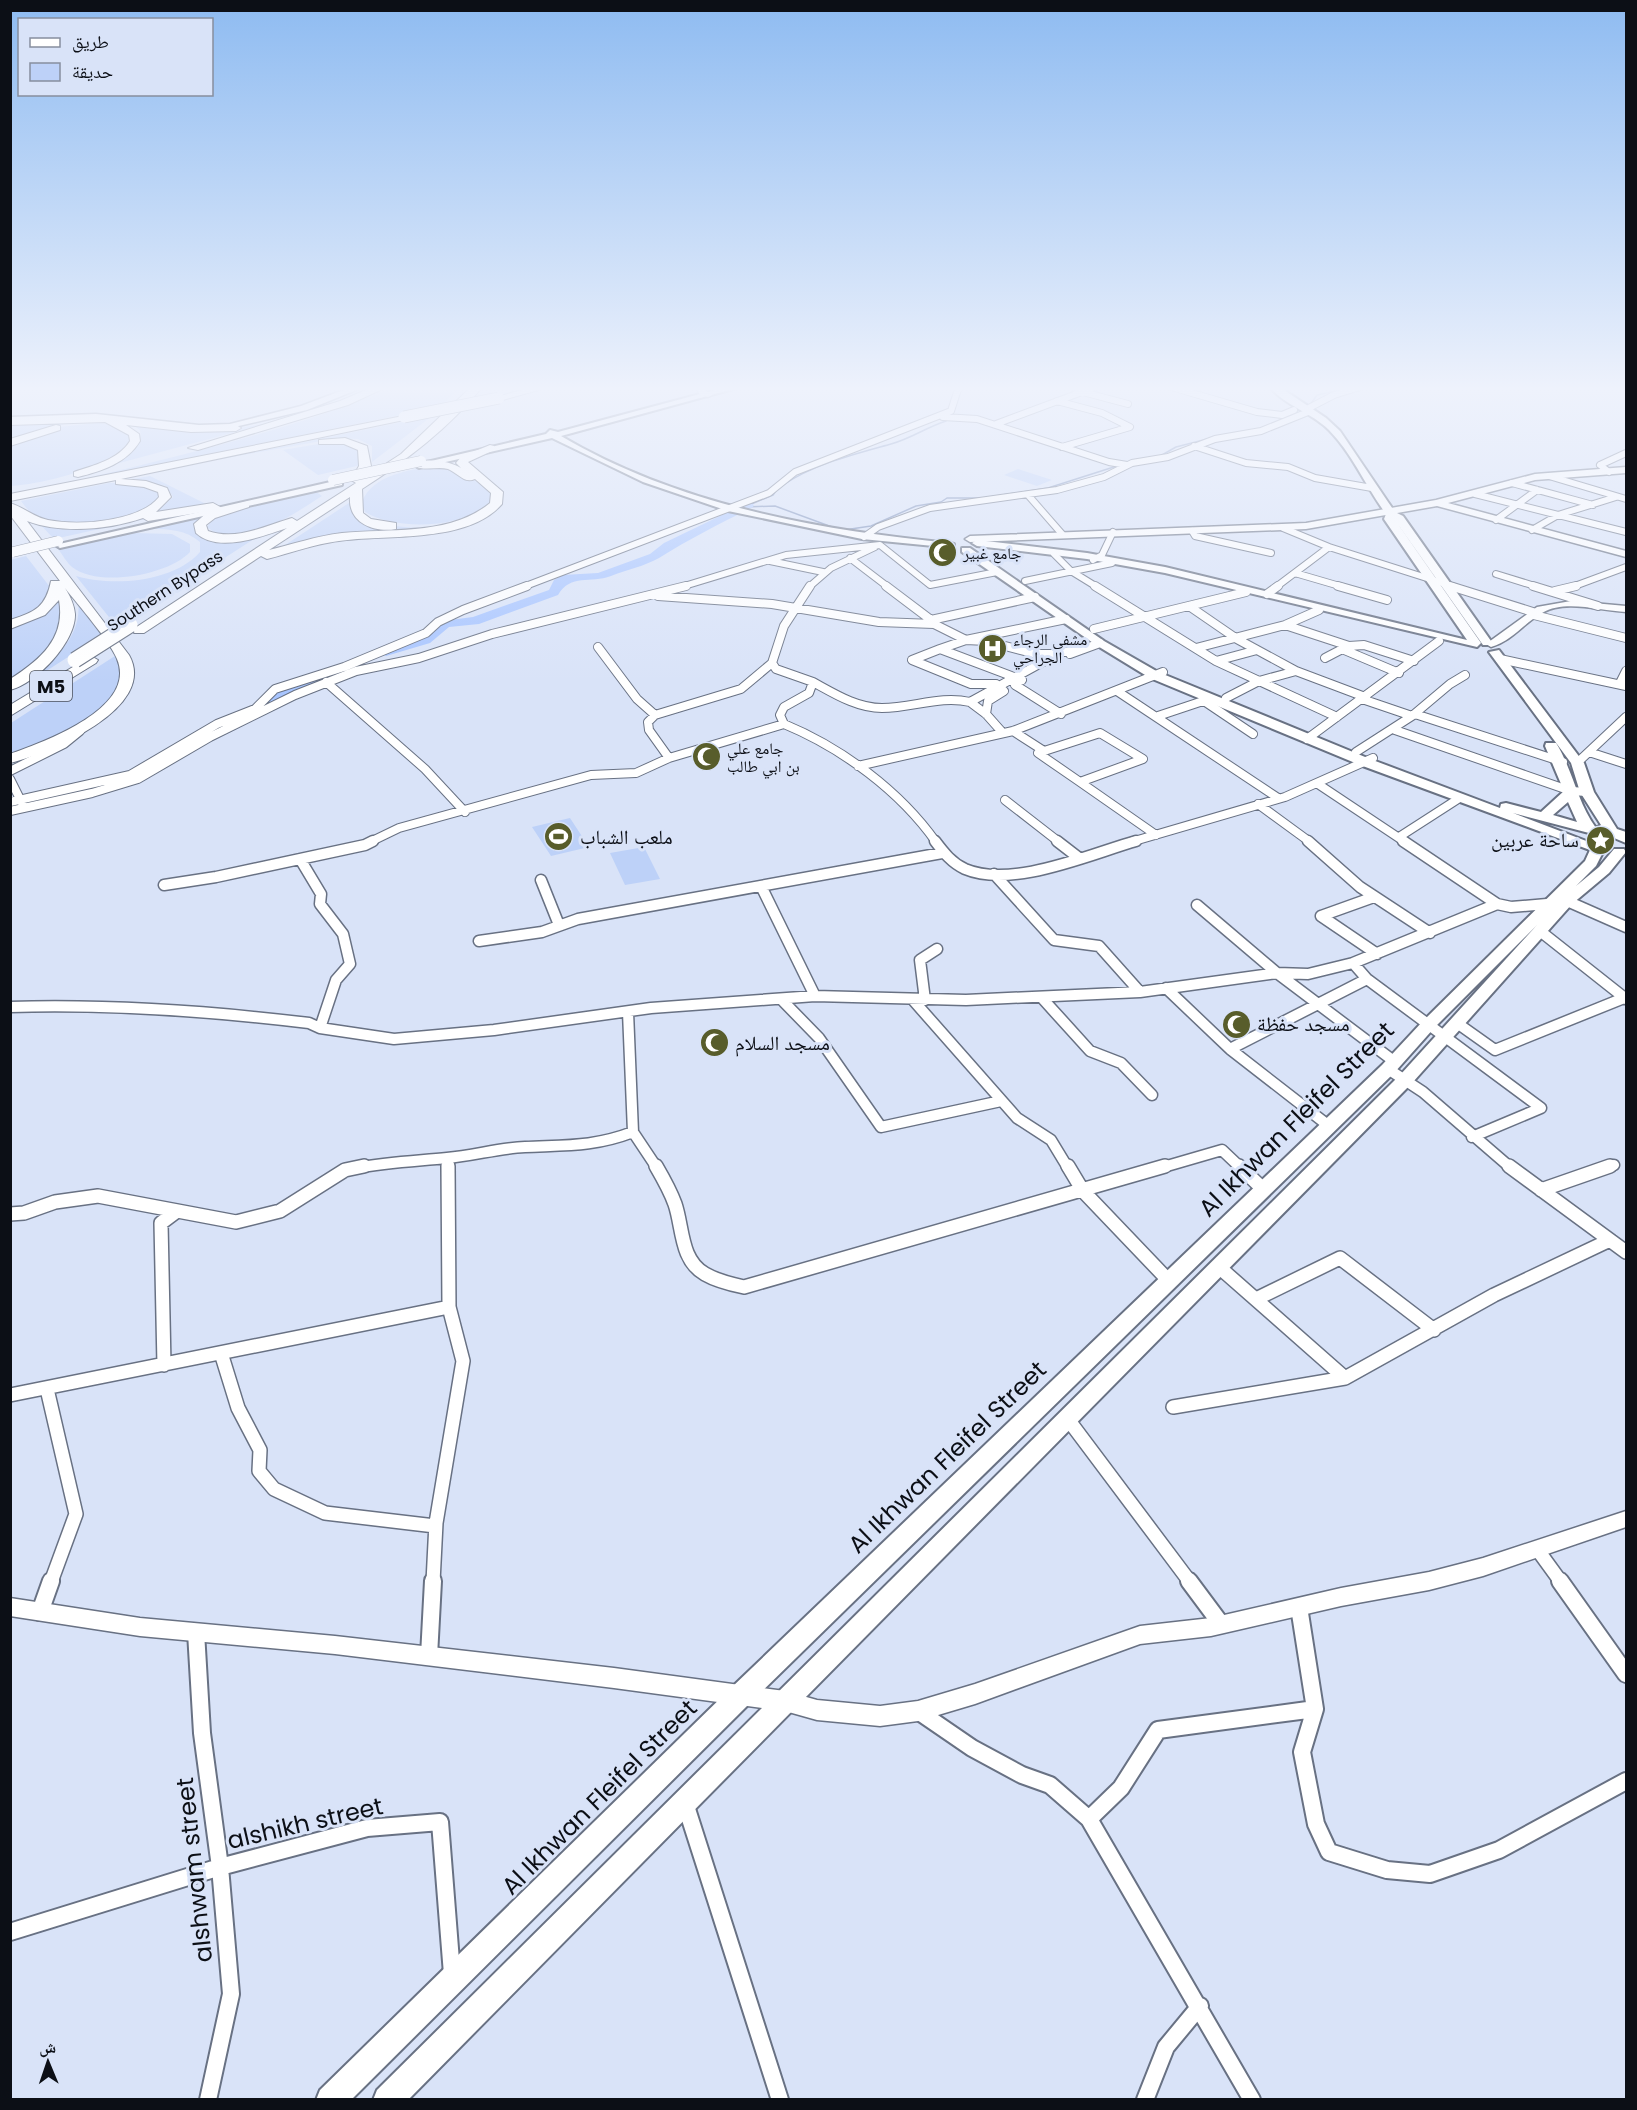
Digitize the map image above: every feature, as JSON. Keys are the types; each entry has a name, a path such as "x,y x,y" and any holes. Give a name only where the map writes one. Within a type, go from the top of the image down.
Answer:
{"highway":[{"path":"13,518 31,492 54,484"},
{"path":"31,492 71,484"},
{"path":"10,492 104,484"},
{"path":"108,523 155,508 164,501 165,494 149,484"},
{"path":"357,485 355,511 367,521 394,527 431,527 457,521 477,513 489,502 490,496 480,484"},
{"path":"242,564 328,539 431,527 469,520 488,511 495,504 498,497 489,484"},
{"name":"Southern Bypass","path":"10,712 91,660 134,627 292,522 357,485"},
{"name":"Southern Bypass","path":"10,701 75,660 242,564 357,485"},
{"path":"13,518 51,524 108,523 213,511 245,504"},
{"path":"213,511 200,524 199,530 207,535 221,538 259,534 292,522"},
{"path":"10,686 43,661 65,632 70,610 67,598 13,518"},
{"path":"10,759 82,728 107,710 121,694 127,680 126,663 13,518"},
{"path":"10,625 45,610 55,599 58,587"}],"main road":[{"path":"245,504 326,484"},
{"path":"13,554 326,484"},
{"path":"664,484 751,512 866,536 1094,558 1177,572 1484,649"},
{"path":"1370,484 1391,513 1399,519 1484,649 1563,762 1578,815 1589,829"},
{"path":"1391,513 1389,519 1430,579 1577,763 1587,792 1622,842"},
{"path":"866,536 882,542 952,543"},
{"path":"973,545 1094,558 1262,594 1439,641 1484,649"},
{"path":"973,545 997,572 1100,643 1207,700 1311,736"},
{"path":"973,545 1158,673 1226,698 1458,799 1593,848 1622,842"},
{"path":"1361,757 1499,806 1545,816 1622,842"},
{"path":"1545,816 1571,791"},
{"path":"1589,829 1581,833 1580,837 1593,848"},
{"name":"Al Ikhwan Fleifel Street","path":"330,2100 740,1696 1263,1189 1329,1126 1397,1070 1443,1028 1540,931 1557,903 1604,870 1622,842"},
{"name":"Al Ikhwan Fleifel Street","path":"1443,1028 1591,863 1593,848"},
{"name":"Al Ikhwan Fleifel Street","path":"387,2100 1218,1267 1397,1070"}],"street":[{"path":"10,811 18,804 129,775 217,724 255,709 275,689 344,667 426,633 438,622 463,610 734,506 769,492 779,484"},
{"path":"866,536 878,527 930,508 1028,495 1072,484"},
{"path":"1352,484 1372,488"},
{"path":"973,545 1062,534 1283,528 1391,513 1507,484"},
{"path":"1517,484 1593,505"},
{"path":"1576,484 1626,499"},
{"path":"1496,520 1520,505 1537,490"},
{"path":"1475,494 1626,532"},
{"path":"1028,495 1062,534"},
{"path":"1532,530 1558,515 1616,497"},
{"path":"1437,503 1626,554"},
{"path":"1283,528 1329,547 1535,614 1626,638"},
{"path":"1192,531 1195,537 1271,553"},
{"path":"1094,558 1102,555 1113,532"},
{"path":"18,804 92,794 138,779 210,737 295,694 356,671 419,658 492,634 651,596 786,555 882,542 930,585 997,572"},
{"path":"882,542 823,572 792,609 774,649 772,663 776,669 813,682 864,706 902,706 957,698 970,702 986,714 1002,732"},
{"path":"1262,594 1329,547"},
{"path":"1054,554 1071,571 1216,661 1337,717"},
{"path":"850,558 933,622 966,640 986,641 1036,654 1074,652"},
{"path":"766,560 823,572"},
{"path":"1025,582 1112,563"},
{"path":"1552,592 1567,590 1626,567"},
{"path":"1295,573 1387,600"},
{"path":"1496,574 1601,607"},
{"path":"1094,629 1246,592"},
{"path":"651,596 772,604 879,622 933,622 1035,597"},
{"path":"1189,606 1237,639 1296,671 1363,698 1563,762"},
{"path":"1484,649 1501,640 1542,608 1553,606 1626,609"},
{"path":"1196,648 1285,625 1319,610"},
{"path":"1066,619 966,640 912,660 971,684 1003,683 1017,681 1074,652 1100,643"},
{"path":"1285,625 1346,648 1399,673"},
{"path":"1311,736 1399,673 1439,641"},
{"path":"1324,658 1346,648 1364,645 1414,661"},
{"path":"598,647 637,699 655,715"},
{"path":"940,648 1017,681 1061,714"},
{"path":"1484,649 1623,684 1626,670"},
{"path":"1216,661 1257,650"},
{"path":"986,714 988,702 1057,654"},
{"path":"669,758 650,730 648,722 655,715 741,689 772,663"},
{"path":"344,667 356,671"},
{"path":"1226,698 1259,681 1296,671"},
{"path":"858,765 1013,730 1061,714 1158,673"},
{"path":"164,885 365,845 399,828 465,812 591,775 636,773 669,758 784,724 858,765 927,830 942,853 958,865 977,874 1008,874 1079,858 1318,784 1340,774 1437,698 1442,689 1466,675"},
{"path":"326,682 425,769 465,812"},
{"path":"784,724 780,715 784,707 809,693 813,682"},
{"path":"970,702 1003,683"},
{"path":"1117,691 1158,716 1278,798"},
{"path":"1158,716 1207,700 1253,734"},
{"path":"1577,763 1626,717"},
{"path":"10,771 64,744 82,728"},
{"path":"1013,730 1044,751"},
{"path":"1395,730 1571,791 1587,792"},
{"path":"1079,782 1135,764 1143,759 1100,734 1038,753 1079,782 1156,835"},
{"path":"1588,752 1626,764"},
{"path":"10,779 18,804"},
{"path":"1318,784 1497,904 1511,907 1557,903 1626,927"},
{"path":"1399,837 1458,799"},
{"path":"1005,800 1079,858"},
{"path":"1258,804 1295,829 1360,888 1430,933"},
{"path":"479,940 542,932 578,919 942,853"},
{"path":"300,859 321,894 320,904 343,934 350,964 336,980 320,1028"},
{"path":"994,874 1054,940 1099,946 1140,992"},
{"path":"541,880 559,925"},
{"path":"760,886 815,996"},
{"path":"1374,897 1322,916 1377,954"},
{"path":"10,1007 161,1008 233,1013 309,1023 320,1028 394,1039 494,1030 628,1012 815,996 925,1000 1042,998 1140,992 1277,973 1308,974 1353,963 1497,904"},
{"path":"1197,905 1397,1070 1472,1137 1626,1252"},
{"path":"1443,1028 1495,1050 1625,999 1540,931"},
{"path":"925,1000 920,960 937,949"},
{"path":"1353,963 1367,979 1443,1028 1541,1108 1472,1137"},
{"path":"1230,1049 1367,979"},
{"path":"1166,988 1230,1049 1329,1126"},
{"path":"1042,998 1090,1051 1121,1063 1152,1095"},
{"path":"782,999 819,1038 881,1127 1001,1101"},
{"path":"913,1000 1017,1118 1051,1140 1083,1191 1169,1281"},
{"path":"628,1012 633,1132 669,1188 685,1250 699,1272 720,1283 744,1287 1222,1150 1263,1189"},
{"path":"10,1214 24,1213 55,1202 98,1196 236,1222 280,1211 345,1170 391,1161 448,1158 523,1148 578,1147 613,1140 633,1132"},
{"path":"429,1656 435,1526 463,1361 449,1307 448,1158"},
{"path":"1540,1190 1614,1165"},
{"path":"164,1365 161,1222 177,1211"},
{"path":"1173,1407 1345,1378 1494,1295 1610,1240"},
{"path":"1256,1299 1340,1258 1434,1330"},
{"path":"1218,1267 1345,1378"},
{"path":"10,1395 449,1307"},
{"path":"221,1353 238,1408 260,1450 259,1470 274,1489 325,1513 435,1526"},
{"path":"40,1611 76,1514 47,1389"},
{"path":"1067,1418 1221,1624"},
{"path":"10,1607 196,1632 429,1656 785,1701 817,1710 879,1716 918,1711 975,1694 1140,1635 1221,1624 1429,1581 1537,1549 1626,1519"},
{"path":"1537,1549 1626,1674"},
{"path":"1299,1607 1315,1709 1302,1752 1316,1824 1329,1852 1377,1868 1424,1875 1468,1862 1520,1842 1585,1802 1626,1781"},
{"name":"alshwam street","path":"196,1632 202,1733 220,1867 231,1994 208,2100"},
{"path":"1089,1819 1120,1788 1158,1730 1315,1709"},
{"path":"918,1711 972,1748 1023,1775 1050,1785 1089,1819 1200,2006 1252,2100"},
{"path":"685,1801 776,2098"},
{"name":"alshikh street","path":"10,1932 220,1867 367,1828 440,1822 453,1979"},
{"path":"1145,2100 1166,2047 1200,2006"}],"green space":[{"path":"102,484 144,484 159,488 163,498 152,506 136,512 98,521 78,522 43,518 30,512 21,501"},
{"path":"159,484 167,484 206,504 140,516 162,507 173,497 166,486"},
{"path":"481,484 491,491 491,500 481,510 450,522 412,524 394,522 365,512 362,502 374,485"},
{"path":"315,491 322,496 282,520 250,534 234,536 220,534 207,527 213,519 220,515"},
{"path":"355,499 358,514 384,525 415,528 344,535 276,551"},
{"path":"163,515 54,539 37,521 84,525 116,523"},
{"path":"209,515 204,519 209,535 262,534 117,627 76,576 107,581 125,581 159,576 175,570 200,552 200,542 181,532 144,529"},
{"path":"133,533 172,534 190,544 190,552 166,567 133,576 115,578 98,577 72,567 58,549"},
{"path":"26,556 53,591 38,610 10,622 10,560"},
{"path":"61,598 64,623 45,655 11,685 11,627 48,613"},
{"path":"78,601 104,634 29,682 56,656 71,636 76,625"},
{"path":"118,654 121,674 115,692 103,707 68,731 11,756 11,723"},
{"path":"570,818 589,847 551,856 532,827"},
{"path":"644,847 660,879 625,885 610,853"}],"waterway":[{"path":"844,530 871,526 916,506 941,502 947,498 983,498 1059,484"},
{"path":"749,505 773,495 778,488"},
{"path":"386,652 426,640 446,624 475,621 554,592 558,583 567,578 600,576 654,556 668,545 749,505"},
{"path":"745,507 775,506 832,527"},
{"path":"195,741 226,724 260,711 279,693 297,685 318,681 355,665"},
{"path":"10,807 80,789"}],"place":[{"name":"جامع غبير","path":"942,553"},
{"name":"مشفى الرجاء الجراحي","path":"992,648"},
{"name":"جامع علي بن ابي طالب","path":"706,757"},
{"name":"ملعب الشباب","path":"559,837"},
{"name":"ساحة عربين","path":"1600,840"},
{"name":"مسجد حفظة","path":"1236,1024"},
{"name":"مسجد السلام","path":"714,1043"}]}
